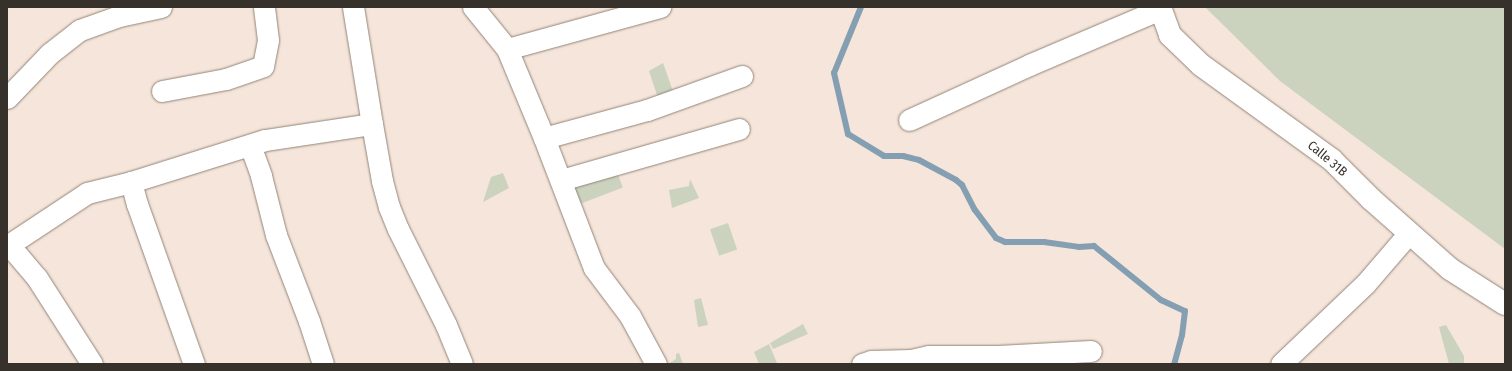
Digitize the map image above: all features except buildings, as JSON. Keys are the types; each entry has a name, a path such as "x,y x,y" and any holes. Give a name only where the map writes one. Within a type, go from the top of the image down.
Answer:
{"street":[{"path":"7,98 49,54 80,30 119,16 161,7"},
{"path":"162,91 226,79 263,66 268,40 264,7"},
{"path":"353,7 382,181 398,229 428,288 462,364"},
{"path":"473,7 507,49 561,180 594,268 630,316 656,364"},
{"path":"507,49 660,7"},
{"path":"909,120 1029,65 1160,8"},
{"name":"Calle 31B","path":"1160,8 1170,35 1201,65 1332,160 1409,233 1450,269 1505,304"},
{"path":"544,138 647,110 742,76"},
{"path":"92,364 37,278 8,246 87,193 131,182 265,140 372,124"},
{"path":"561,180 739,129"},
{"path":"250,145 261,176 276,235 309,321 323,364"},
{"path":"131,182 137,204 194,364"},
{"path":"1280,364 1366,283 1409,233"},
{"path":"862,364 871,361 911,360 929,356 998,356 1091,351"}],"green space":[{"path":"1205,7 1505,7 1505,249 1280,81"},
{"path":"663,63 674,94 658,98 649,71"},
{"path":"615,167 623,188 575,206 567,185"},
{"path":"503,173 509,188 483,202 491,177"},
{"path":"690,179 699,198 672,208 669,190 689,186"},
{"path":"728,223 737,249 719,256 710,229"},
{"path":"701,298 708,325 698,327 694,300"},
{"path":"803,324 808,334 773,349 770,343"},
{"path":"1446,325 1464,356 1464,364 1449,364 1439,327"},
{"path":"769,344 777,363 759,364 754,352"},
{"path":"679,353 683,364 668,364 676,359 676,354"}],"waterway":[{"path":"861,7 834,73 848,134 884,156 903,156 919,160 956,180 962,185 975,210 996,238 1005,242 1044,242 1079,247 1094,246 1161,300 1185,311 1182,335 1174,364"}]}
